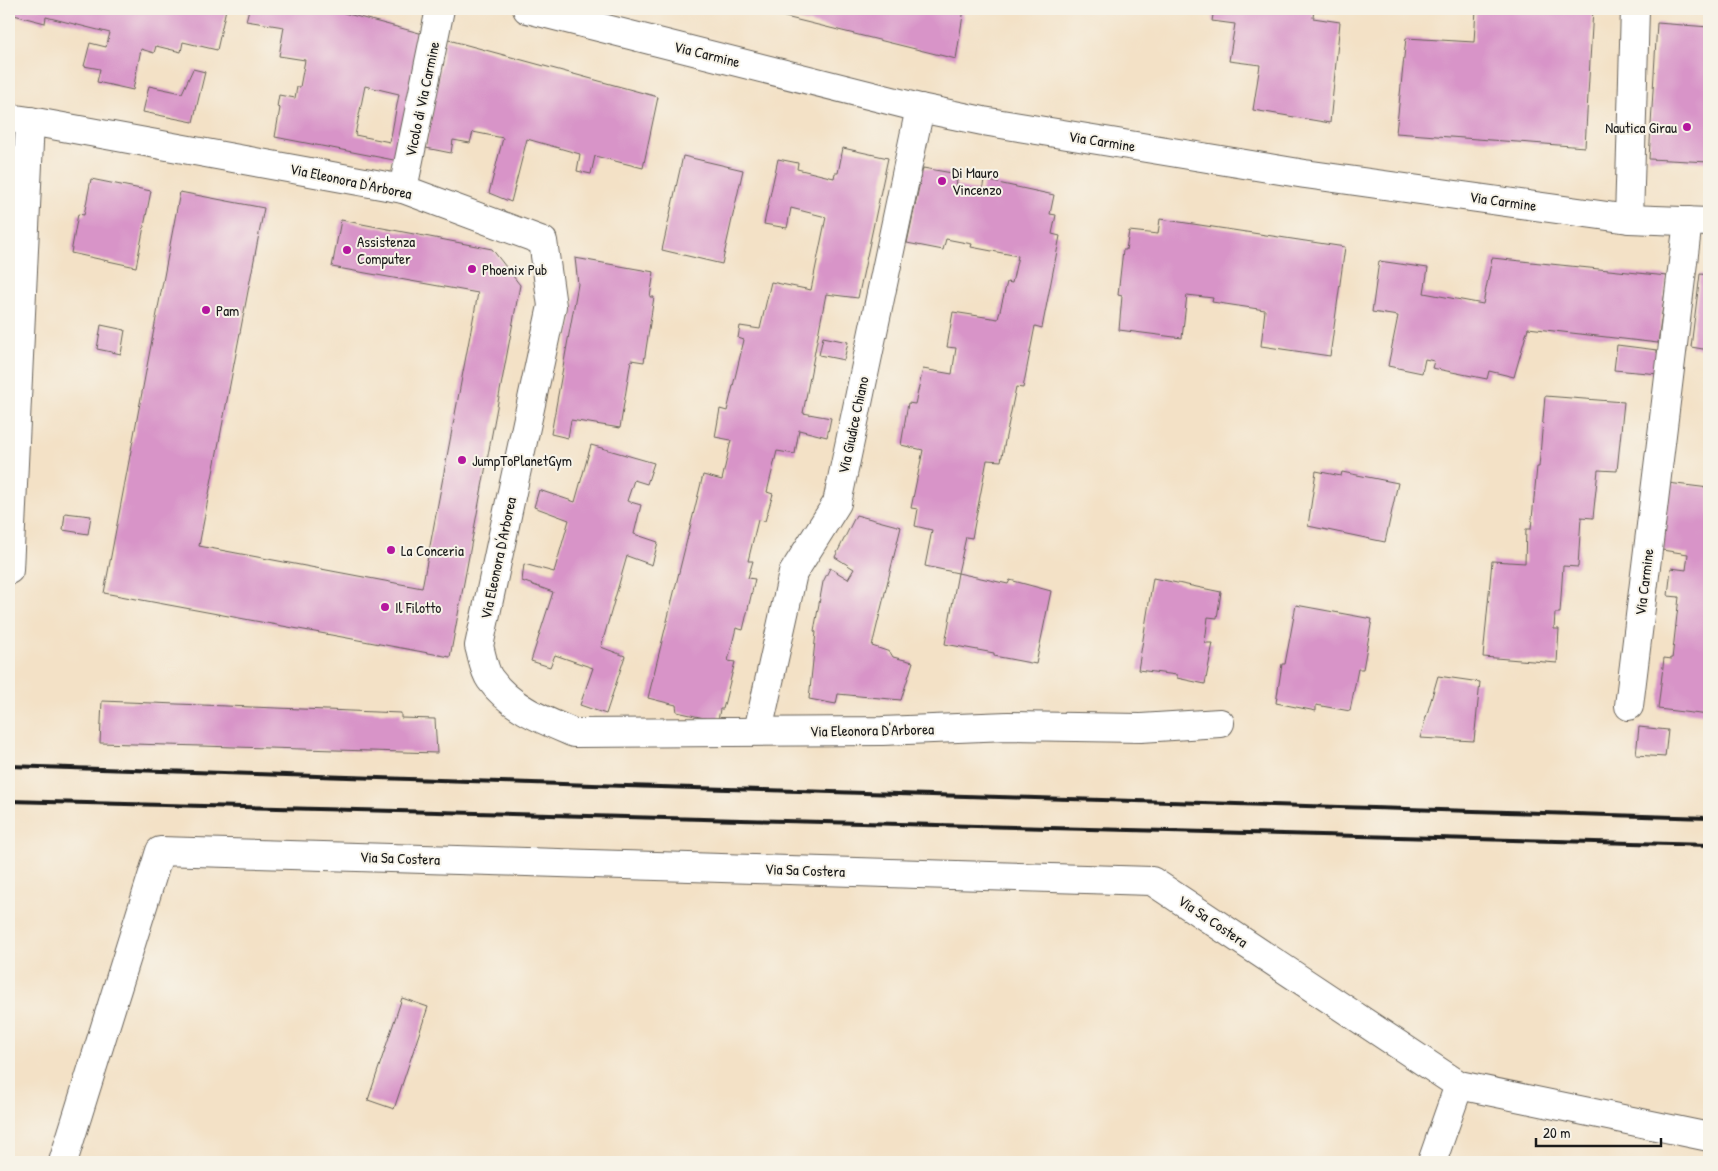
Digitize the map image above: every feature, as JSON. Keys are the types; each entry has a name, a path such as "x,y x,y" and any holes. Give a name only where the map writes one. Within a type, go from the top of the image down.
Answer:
{"street":[{"name":"Vicolo di Via Carmine","path":"403,189 440,9"},
{"name":"Via Carmine","path":"527,9 920,108 983,122 1295,172 1628,219 1698,221 1629,706"},
{"path":"1628,219 1635,9"},
{"name":"Via Giudice Chiano","path":"758,731 793,573 837,503 920,108"},
{"name":"Via Eleonora D'Arborea","path":"19,119 403,189 544,241 552,306 479,646 489,678 513,703 533,715 574,733 882,731 1008,726 1141,728 1220,724"},
{"path":"9,570 19,119"},
{"name":"Via Sa Costera","path":"63,1162 160,851 1152,881 1458,1085 1709,1137"},
{"path":"1432,1162 1458,1085"}],"building":[{"path":"11,9 226,9 217,50 183,42 181,52 156,46 154,53 141,49 133,90 97,82 100,69 84,66 90,43 106,47 110,33 46,17 45,23 10,14"},
{"path":"249,9 329,9 427,35 404,162 275,137 280,108 277,107 279,95 295,98 297,87 300,87 305,60 279,56 284,27 246,21","holes":["365,86 399,94 390,142 355,135"]},
{"path":"753,9 964,9 956,59"},
{"path":"1214,9 1314,9 1313,18 1340,22 1330,123 1253,110 1260,65 1229,61 1235,24 1212,21"},
{"path":"1476,9 1593,9 1585,147 1396,133 1406,38 1474,42"},
{"path":"1657,23 1709,27 1709,162 1649,159"},
{"path":"445,39 658,97 643,168 595,156 591,174 577,171 580,154 527,139 511,202 489,193 503,138 473,132 470,143 453,140 451,153 426,148"},
{"path":"193,69 205,72 193,122 143,112 149,86 182,93"},
{"path":"843,148 888,158 858,298 826,294 803,413 831,418 827,437 799,430 795,454 777,451 767,492 773,494 765,521 758,520 748,561 753,561 748,578 755,579 743,630 736,628 728,661 735,662 718,721 677,712 676,705 648,698 703,475 722,480 731,440 715,437 720,409 727,411 744,340 738,338 740,326 760,329 771,282 811,290 826,217 791,208 787,228 764,224 778,159 798,163 797,169 834,178 835,173 838,173"},
{"path":"683,156 743,170 722,264 662,250"},
{"path":"923,168 958,174 956,186 982,191 984,180 1054,195 1050,214 1056,215 1052,234 1060,236 1042,328 1035,326 1023,388 1016,387 1001,461 987,460 972,538 966,537 958,573 925,566 932,530 915,526 918,509 911,508 923,450 901,445 908,403 915,404 923,369 952,374 956,348 947,347 953,312 998,319 1007,282 1012,283 1018,256 971,247 972,244 946,239 943,250 907,243"},
{"path":"91,179 151,191 136,267 71,253 78,214 84,215"},
{"path":"180,192 264,208 199,546 422,588 478,293 332,267 341,220 492,249 520,285 450,657 104,593"},
{"path":"1160,219 1345,247 1330,356 1261,346 1265,310 1212,302 1213,298 1187,295 1182,338 1119,330 1122,296 1118,295 1123,250 1126,250 1129,231 1158,234"},
{"path":"575,258 654,272 650,297 654,297 644,362 631,360 620,428 571,420 568,438 551,434 578,284"},
{"path":"1492,258 1667,276 1658,343 1528,328 1514,377 1489,371 1487,379 1432,368 1434,361 1425,359 1422,373 1388,366 1398,316 1372,312 1379,261 1428,268 1424,293 1483,304"},
{"path":"1700,274 1709,275 1709,350 1691,347"},
{"path":"101,325 125,330 121,354 97,349"},
{"path":"823,337 848,342 844,360 819,355"},
{"path":"1617,345 1657,350 1657,353 1663,354 1659,374 1614,370"},
{"path":"1545,396 1624,402 1617,471 1598,470 1593,518 1581,517 1578,567 1563,566 1560,613 1555,613 1554,629 1559,629 1557,663 1483,657 1492,561 1525,563 1526,529 1531,529"},
{"path":"591,445 654,463 647,484 634,480 627,501 641,505 634,534 658,542 652,565 627,556 601,647 625,656 606,714 580,705 593,668 555,655 550,667 531,661 553,592 522,581 524,564 554,572 569,520 534,507 539,490 575,502"},
{"path":"1316,471 1341,476 1342,472 1398,483 1385,542 1308,526"},
{"path":"1668,483 1709,488 1709,715 1658,709 1664,658 1672,659 1679,597 1668,596 1671,568 1686,570 1688,554 1662,550"},
{"path":"65,513 91,516 88,534 63,530"},
{"path":"856,515 901,527 872,646 890,652 893,657 913,662 901,700 838,694 836,704 809,699 816,632 814,631 823,582 830,568 848,579 854,569 835,557"},
{"path":"958,573 1008,584 1010,580 1051,591 1036,664 994,656 994,653 945,644"},
{"path":"1153,578 1221,592 1217,618 1208,617 1205,643 1213,643 1205,684 1177,678 1177,675 1138,670"},
{"path":"1296,605 1372,619 1363,669 1358,669 1350,711 1316,705 1316,711 1276,703 1282,664 1285,664"},
{"path":"1438,676 1480,682 1474,741 1420,738"},
{"path":"102,701 401,713 401,718 435,719 437,753 100,743"},
{"path":"1639,727 1668,730 1665,757 1636,755"},
{"path":"402,998 428,1007 394,1109 368,1100"}],"railway":[{"path":"9,766 1709,818"},
{"path":"9,801 1709,845"}],"place":[{"name":"Nautica Girau","path":"1687,127"},
{"name":"Di Mauro Vincenzo","path":"942,181"},
{"name":"Assistenza Computer","path":"347,250"},
{"name":"Phoenix Pub","path":"472,269"},
{"name":"Pam","path":"206,310"},
{"name":"JumpToPlanetGym","path":"462,460"},
{"name":"La Conceria","path":"391,550"},
{"name":"Il Filotto","path":"385,607"}]}
